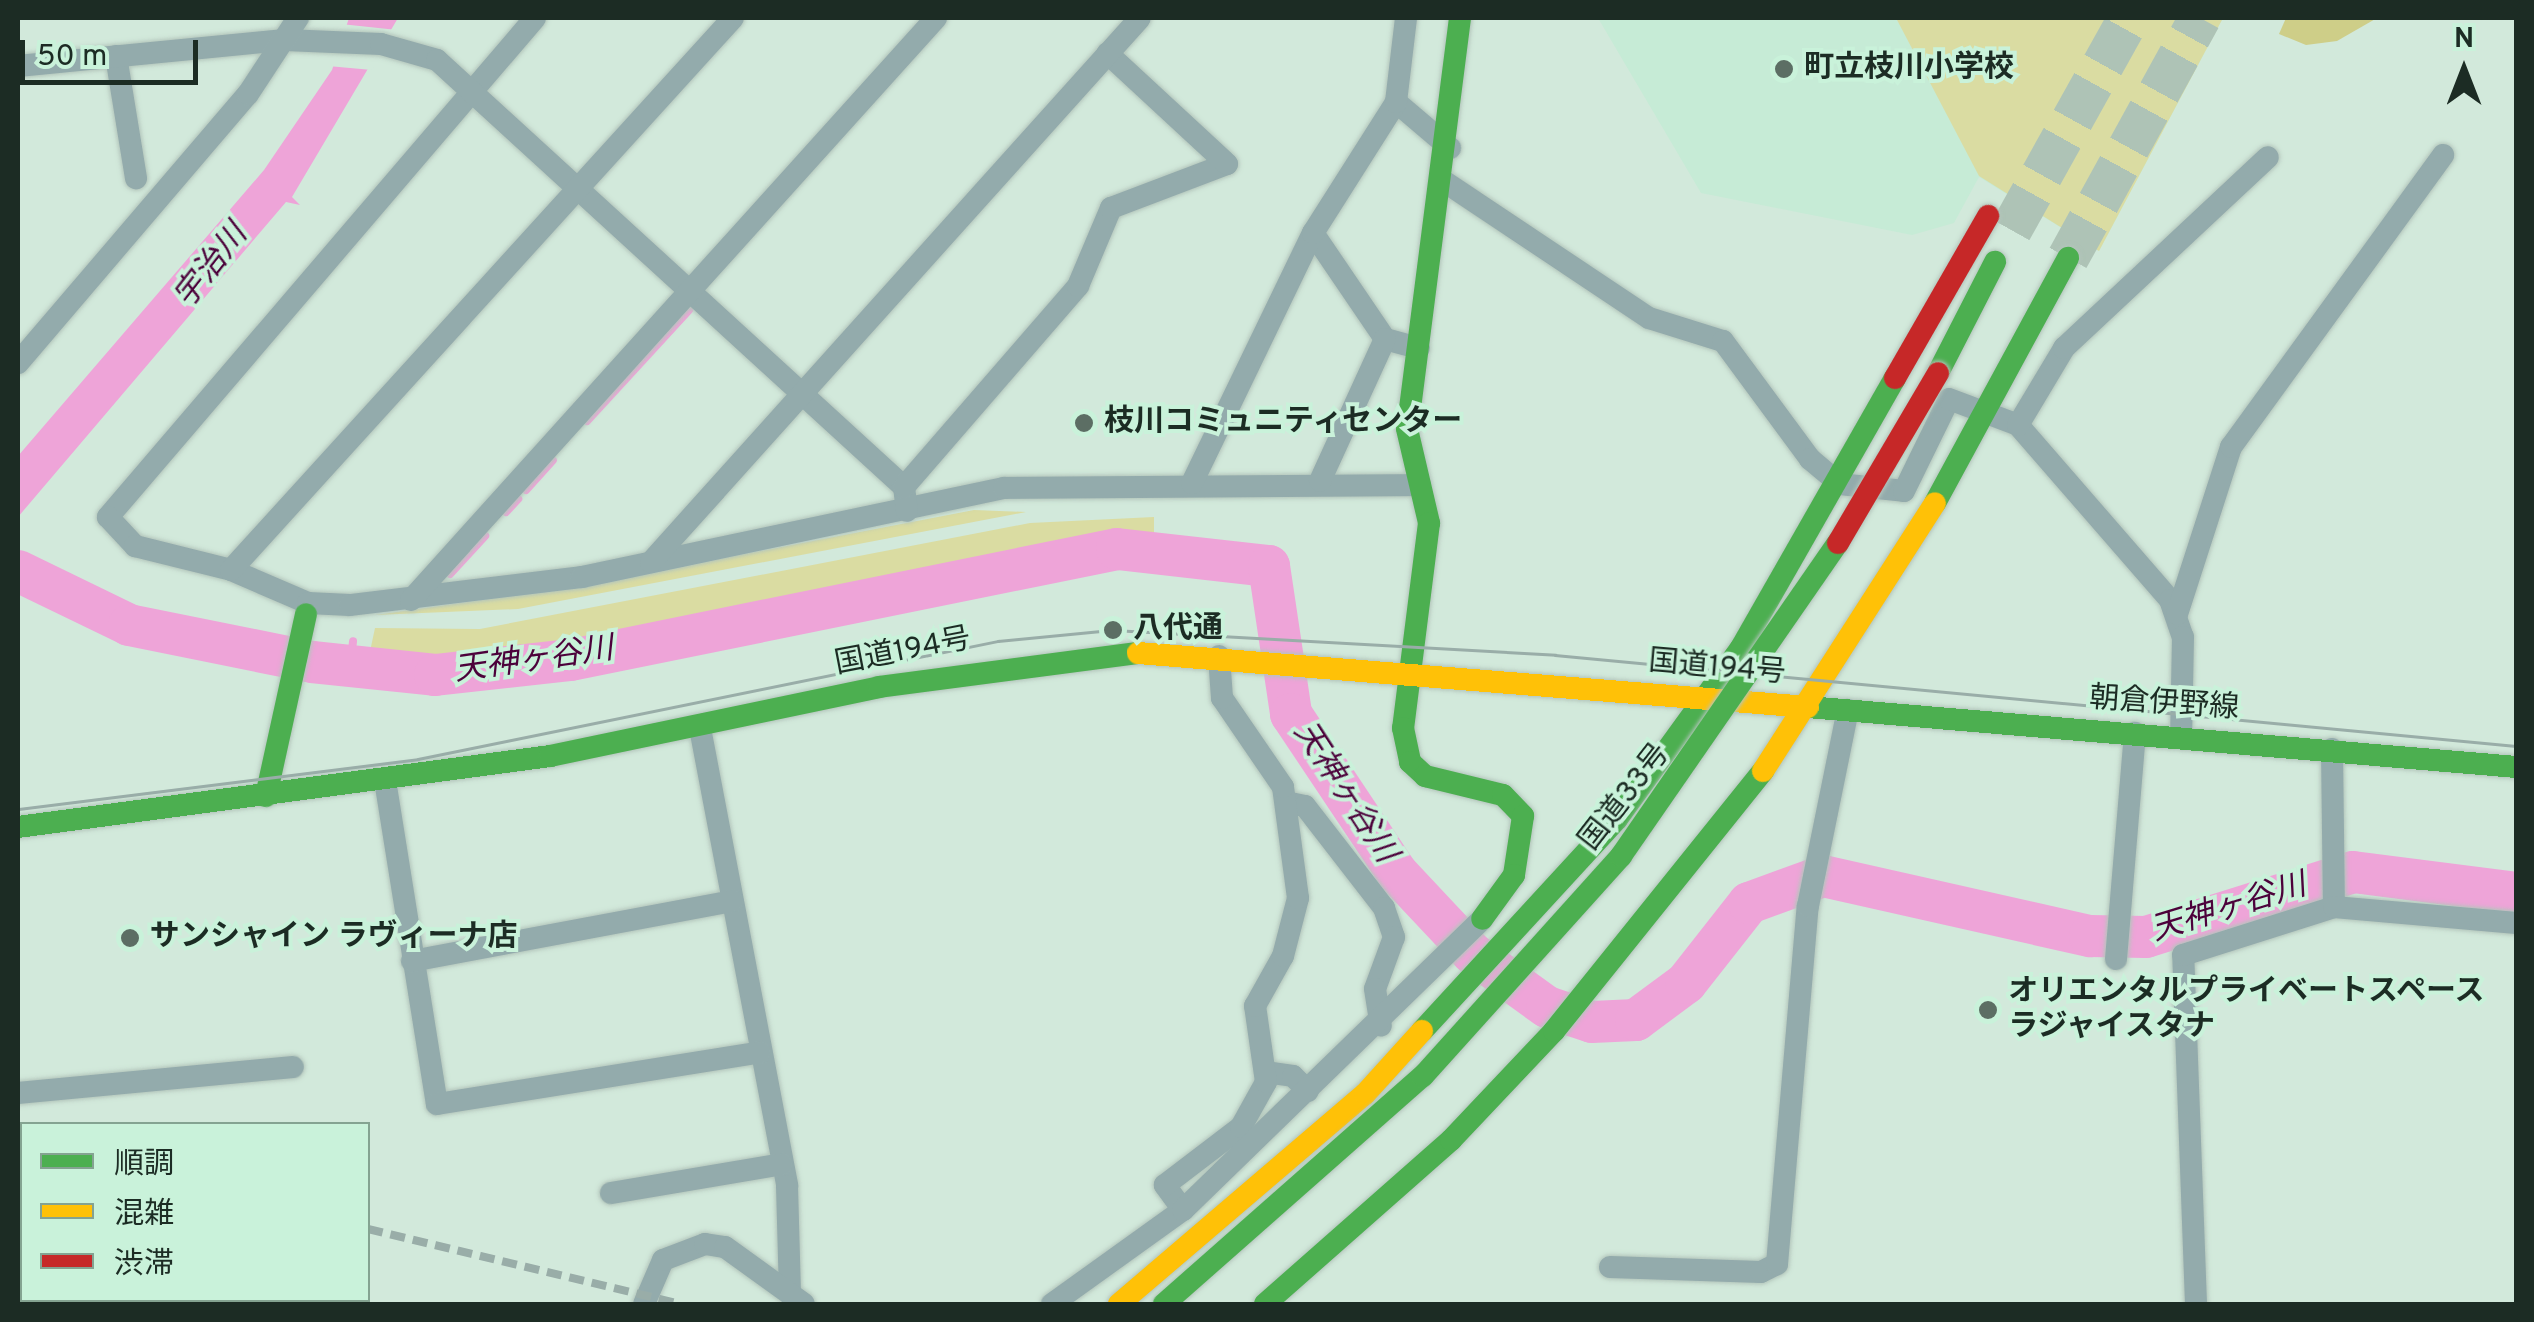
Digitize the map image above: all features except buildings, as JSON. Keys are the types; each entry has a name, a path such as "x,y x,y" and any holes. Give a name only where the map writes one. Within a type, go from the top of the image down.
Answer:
{"main road":[{"path":"1460,18 1446,182 1407,428 1420,485 1428,552 1404,676 1410,762 1444,784 1503,795 1524,816 1514,876 1482,919"},
{"path":"1119,1304 1366,1094 1552,894 1708,697 1840,484 1988,216"},
{"name":"国道33号","path":"1164,1304 1423,1076 1621,856 1794,618 1938,373 2011,230"},
{"path":"1266,1304 1451,1140 1620,956 1808,707 1987,412 2068,258"},
{"path":"266,796 307,608"},
{"name":"国道194号","path":"18,826 384,780 700,728 1010,663 1230,656 1404,676 1808,707"},
{"name":"朝倉伊野線","path":"1808,707 2516,767"}],"street":[{"path":"18,363 296,40 298,18"},
{"path":"535,18 476,93 108,516 135,546 230,570 307,608 411,600 650,562 1046,484 1320,481 1420,485"},
{"path":"230,570 733,18"},
{"path":"411,600 936,18"},
{"path":"650,562 802,399 1140,18"},
{"path":"1192,483 1313,233 1396,102 1406,18"},
{"path":"18,66 296,40 429,57 476,93 802,399 904,486 908,511"},
{"path":"904,486 1078,286 1111,208 1227,164 1107,53"},
{"path":"116,56 136,178"},
{"path":"1396,102 1450,148"},
{"path":"2182,737 2178,614 2231,447 2443,156"},
{"path":"2018,425 2064,348 2268,157"},
{"path":"1446,182 1649,318 1723,341 1810,460 1840,484 1896,496 1944,404 1958,399 2018,425 2178,614"},
{"path":"1313,233 1384,338 1419,348"},
{"path":"1320,481 1384,338"},
{"path":"1183,1210 1165,1185 1241,1127 1265,1072 1256,1006 1283,956 1298,898 1286,802 1222,698 1230,656"},
{"path":"1610,1267 1761,1272 1776,1264 1808,906 1848,710"},
{"path":"700,728 782,1164 797,1299"},
{"path":"2115,956 2135,733"},
{"path":"2332,749 2334,900"},
{"path":"384,780 437,1104 760,1052"},
{"path":"1286,802 1305,806 1384,908 1394,936 1375,989 1381,1026"},
{"path":"2196,1304 2183,955 2334,900 2516,923"},
{"path":"412,961 732,902"},
{"path":"1052,1304 1183,1210 1381,1026 1482,919"},
{"path":"18,1093 293,1067"},
{"path":"1265,1072 1293,1076 1308,1090"},
{"path":"611,1193 782,1164"},
{"path":"644,1304 663,1260 706,1244 797,1299"}],"shaded area":[{"name":"町立枝川小学校","path":"1598,18 2223,18 2099,251 1979,177 1954,223 1912,235 1701,193"},
{"path":"2286,18 2377,18 2337,41 2306,45 2279,34"}],"green space":[{"path":"1896,18 2223,18 2099,251 1979,176"},
{"path":"974,510 1026,512 518,609 375,615 568,588"},
{"path":"1154,517 1154,538 1145,541 1011,554 534,648 438,660 369,656 375,628 480,629 1030,523"}],"water":[{"name":"宇治川","path":"349,18 398,18 292,197 300,205 286,202 18,517 18,456 264,170 332,70"}],"pier":[{"path":"341,24 397,30 372,70 328,66"}],"waterway":[{"path":"587,421 689,310"},
{"path":"526,490 553,460"},
{"path":"506,512 518,499"},
{"path":"450,574 485,536"},
{"name":"天神ヶ谷川","path":"18,571 129,625 312,662 435,675 571,660 1117,549 1269,566 1291,714 1397,873 1472,953 1547,1007 1592,1022 1636,1020 1686,983 1749,903 1823,876 2090,936 2146,937 2353,872 2516,893"},
{"path":"350,666 353,641"}],"tunnel":[{"path":"2011,230 2129,18"},
{"path":"2068,258 2200,18"}],"tram line":[{"path":"18,809 418,759 998,641 1113,630 1555,655 2516,746"}],"railway":[{"path":"370,1229 681,1304"}],"traffic: fast":[{"path":"1460,18 1407,429 1429,523 1403,728 1410,762 1425,776 1503,795 1523,816 1514,875 1482,919"},
{"path":"1935,503 2068,258"},
{"path":"1938,373 1995,262"},
{"path":"1422,1031 1617,819 1741,648 1895,378"},
{"path":"1164,1304 1423,1076 1621,856 1838,543"},
{"path":"266,796 306,614"},
{"path":"18,827 550,756 879,687 1138,653"},
{"path":"1808,707 2516,767"},
{"path":"1265,1304 1451,1140 1554,1031 1763,771"}],"traffic: slow":[{"path":"1763,771 1935,503"},
{"path":"1138,653 1808,707"},
{"path":"1119,1304 1365,1094 1422,1031"}],"traffic: jam":[{"path":"1895,378 1988,216"},
{"path":"1838,543 1938,373"}],"place":[{"name":"町立枝川小学校","path":"1784,69"},
{"name":"枝川コミュニティセンター","path":"1084,423"},
{"name":"八代通","path":"1113,630"},
{"name":"サンシャイン ラヴィーナ店","path":"130,938"},
{"name":"オリエンタルプライベートスペース ラジャイスタナ","path":"1988,1010"}]}
